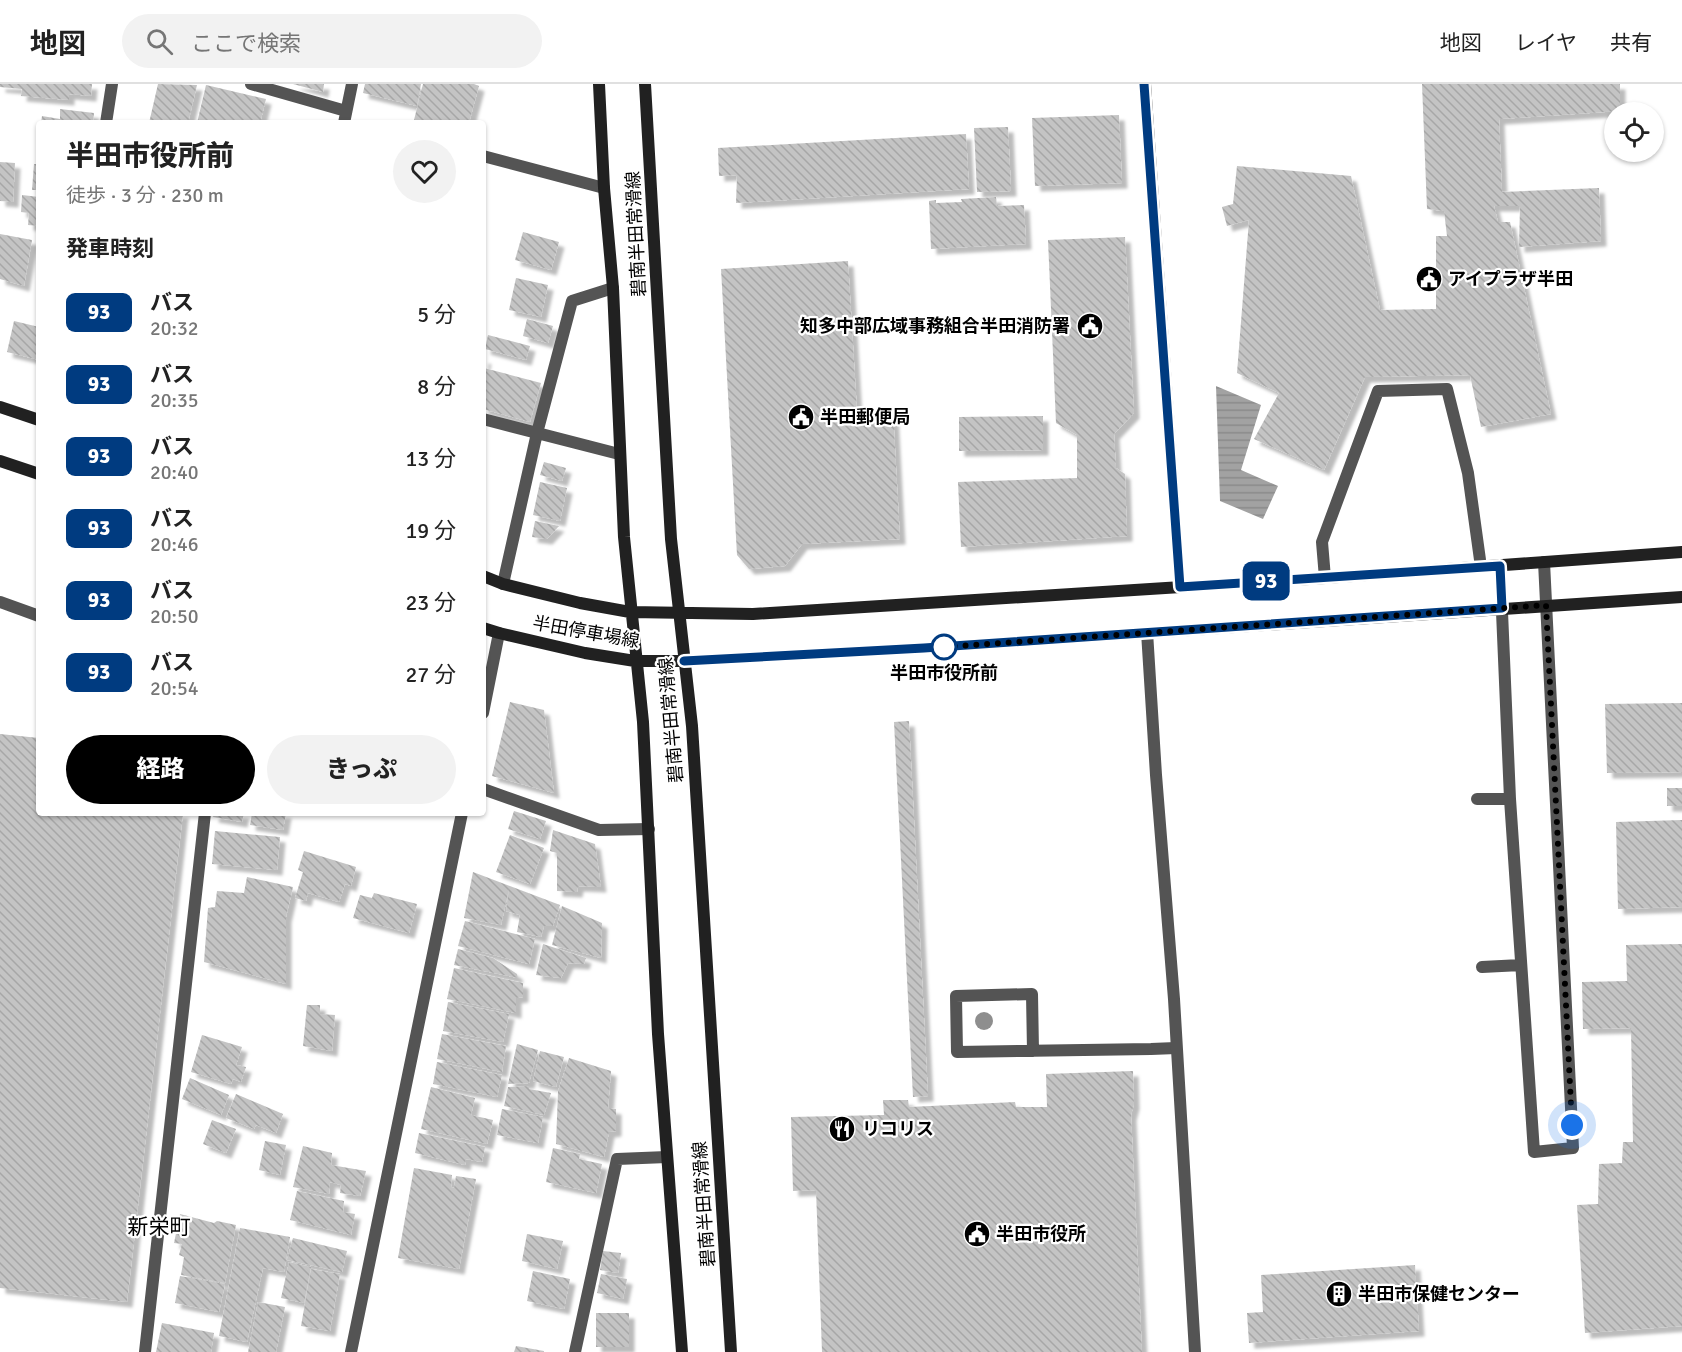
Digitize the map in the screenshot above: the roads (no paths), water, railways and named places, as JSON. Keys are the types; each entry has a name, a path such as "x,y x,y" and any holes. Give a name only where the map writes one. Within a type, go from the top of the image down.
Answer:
{"main road":[{"name":"碧南半田常滑線","path":"599,84 604,188 613,288 619,454 630,612 643,722 658,1034 682,1352"},
{"name":"碧南半田常滑線","path":"645,84 671,539 692,726 731,1352"},
{"path":"1144,84 1180,587"},
{"path":"0,407 36,419"},
{"path":"0,461 36,473"},
{"name":"半田停車場線","path":"486,577 503,584 580,603 630,612 753,614 1324,578 1682,552"},
{"name":"半田停車場線","path":"486,629 585,653 635,661 684,661 924,648 1682,597"}],"street":[{"path":"106,120 112,84"},
{"path":"251,84 348,119 352,84"},
{"path":"486,157 604,188"},
{"path":"503,584 537,433 572,301 613,288"},
{"path":"1324,578 1322,542 1377,391 1447,389 1468,473 1481,567"},
{"path":"486,419 619,454"},
{"path":"1500,566 1510,799 1534,1152 1573,1148 1544,562"},
{"path":"0,602 36,615"},
{"path":"1147,632 1195,1352"},
{"path":"486,698 499,633"},
{"path":"486,790 599,830 649,829"},
{"path":"1476,799 1510,799"},
{"path":"145,1352 206,816"},
{"path":"351,1352 461,816"},
{"path":"1482,967 1521,965"},
{"path":"1033,1051 1032,994 956,996 957,1052 1033,1051 1176,1048"},
{"path":"576,1352 617,1159 667,1157"}],"place":[{"name":"アイプラザ半田","path":"1429,279"},
{"name":"知多中部広域事務組合半田消防署","path":"1090,326"},
{"name":"半田郵便局","path":"801,417"},
{"name":"半田市役所前","path":"944,647"},
{"name":"リコリス","path":"842,1129"},
{"name":"半田市役所","path":"977,1234"},
{"name":"半田市保健センター","path":"1339,1294"}],"district":[{"name":"新栄町","path":"159,1227"}]}
